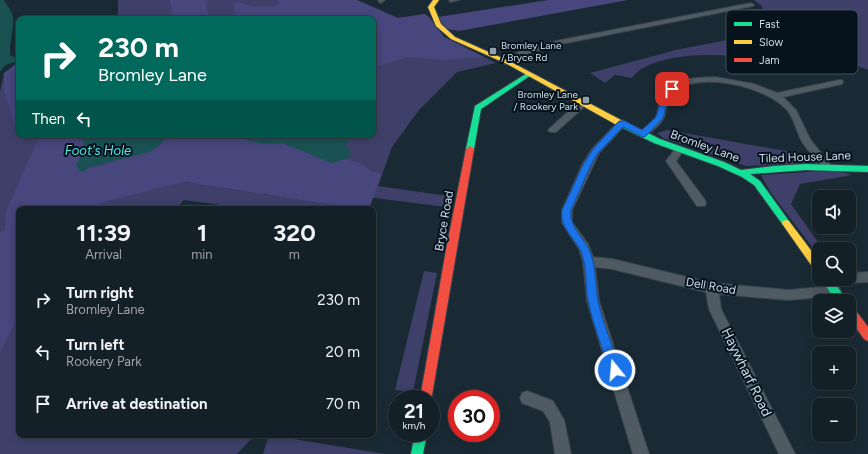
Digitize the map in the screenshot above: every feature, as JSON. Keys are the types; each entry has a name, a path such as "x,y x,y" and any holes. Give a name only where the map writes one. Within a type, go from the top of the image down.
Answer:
{"street":[{"name":"Bromley Lane","path":"436,0 431,7 435,18 442,30 453,38 508,62 582,104 643,134 679,150 723,163 743,172 757,183 812,259"},
{"path":"727,10 752,5"},
{"path":"508,62 526,52 561,42 726,10"},
{"name":"Bryce Road","path":"428,390 478,108 529,74"},
{"path":"643,134 660,118 666,96 672,89 684,83 696,80 720,80 750,86 777,96 790,107 799,122 806,140 827,166"},
{"path":"777,96 839,82"},
{"path":"553,130 582,104"},
{"path":"622,123 596,151 587,165 567,210 566,216 568,224 584,247 589,261 593,301 641,454"},
{"path":"679,150 671,161 702,203"},
{"name":"Tiled House Lane","path":"743,172 764,169 827,166 868,169"},
{"name":"Dell Road","path":"589,261 612,264 712,288 788,295 833,286"},
{"path":"856,278 868,277"},
{"name":"Haywharf Road","path":"712,288 715,309 787,454"},
{"path":"856,320 868,336"},
{"path":"527,398 548,406 557,420 563,454"},
{"path":"417,454 419,442"}],"shaded area":[{"path":"118,0 357,0 398,18 425,14 444,37 496,63 457,72 419,110 392,147 378,186 448,196 446,207 160,171 30,206 16,206 16,226 0,232 0,92 4,73 16,63 16,138 376,138 376,16 118,16"},
{"path":"170,0 208,0 206,5 209,16 173,16"},
{"path":"278,0 357,0 398,18 425,14 430,18 444,37 484,57 444,60 407,57 376,67 376,16 233,16 235,2 240,2 255,7 279,5"},
{"path":"548,0 628,0 459,31 446,29 438,17"},
{"path":"754,0 868,0 868,70 858,66 858,10 747,9 762,9 762,6"},
{"path":"726,40 726,56 694,55 676,57 641,69 632,78 615,75 605,83 590,73 680,49"},
{"path":"16,65 16,128 4,90 4,73"},
{"path":"667,130 814,156 819,163 746,166 663,138 657,133"},
{"path":"39,138 82,138 84,143 82,154 76,165 90,167 99,166 158,147 167,138 242,138 271,144 283,143 331,163 346,159 362,164 372,172 382,173 370,206 338,206 185,182 109,201 97,206 16,206 16,324 0,353 0,231 5,230 6,211"},
{"path":"836,170 852,175 800,184 791,204 818,242 812,242 812,247 771,193 761,175"},
{"path":"185,182 338,206 228,206 184,200 179,206 97,206 109,201"},
{"path":"424,271 437,273 413,390 395,390"},
{"path":"16,324 16,438 252,438 237,454 0,454 0,353"},
{"path":"268,438 287,438 385,454 263,454"}],"water":[{"path":"0,0 4,0 13,19 10,51 11,56 16,57 16,62 3,67 0,73"},
{"name":"Foot's Hole","path":"168,138 150,152 90,167 83,172 79,170 76,165 82,154 84,143 81,139"},
{"path":"240,138 350,138 345,146 352,153 346,159 331,163 283,143 263,144"}],"traffic: fast":[{"path":"470,149 478,108 529,74"},
{"path":"618,122 657,141 721,164 745,175 757,183 786,223"},
{"path":"743,172 806,167 868,169"},
{"path":"831,286 837,294"},
{"path":"417,454 419,442"}],"traffic: slow":[{"path":"436,0 431,7 438,25 453,38 509,63 618,122"},
{"path":"786,223 812,259"}],"traffic: jam":[{"path":"428,390 470,149"},
{"path":"856,320 868,336"}],"place":[{"name":"Bromley Lane / Bryce Rd","path":"493,51"},
{"name":"Bromley Lane / Rookery Park","path":"586,100"}],"route":[{"path":"615,370 593,301 589,261 584,247 568,224 566,216 567,210 587,165 596,151 622,123 643,134 660,118 666,96 672,89"}]}
